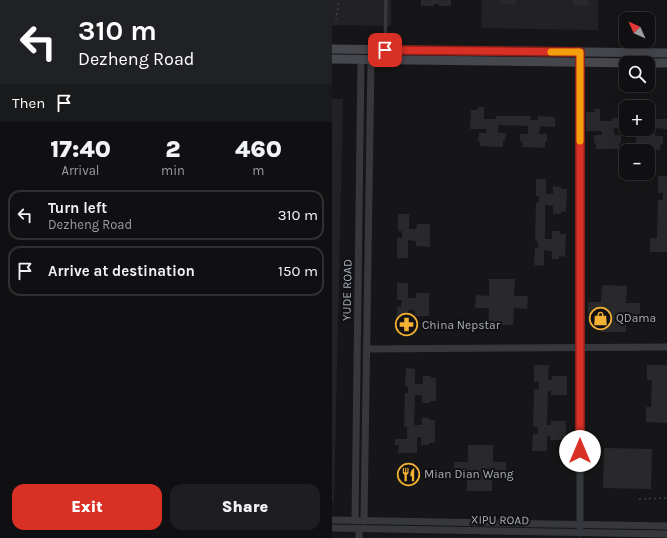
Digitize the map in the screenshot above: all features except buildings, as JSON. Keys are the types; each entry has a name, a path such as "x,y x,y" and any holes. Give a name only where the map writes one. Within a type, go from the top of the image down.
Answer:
{"main road":[{"path":"332,49 667,53"},
{"path":"332,59 619,63"},
{"path":"655,63 667,63"}],"street":[{"path":"580,52 580,533"},
{"name":"YUDE ROAD","path":"355,521 361,59"},
{"name":"YUDE ROAD","path":"364,521 371,60"},
{"path":"366,349 667,347"},
{"name":"XIPU ROAD","path":"332,520 667,526"},
{"path":"457,534 458,523"},
{"name":"XIPU ROAD","path":"332,528 457,534 667,534"},
{"path":"359,529 359,538"}],"lane":[{"path":"385,50 386,0"}],"path":[{"path":"336,20 339,0"},
{"path":"639,499 667,498"}],"shaded area":[{"path":"332,0 391,0 391,26 332,25"},
{"path":"482,0 598,0 598,30 481,28"},
{"path":"332,99 343,99 334,502 332,502"}],"slow traffic":[{"path":"551,52 580,52 580,141"}],"place":[{"name":"QDama","path":"600,318"},
{"name":"China Nepstar","path":"406,325"},
{"name":"Mian Dian Wang","path":"408,474"}],"route":[{"path":"385,50 580,52 580,451"}]}
